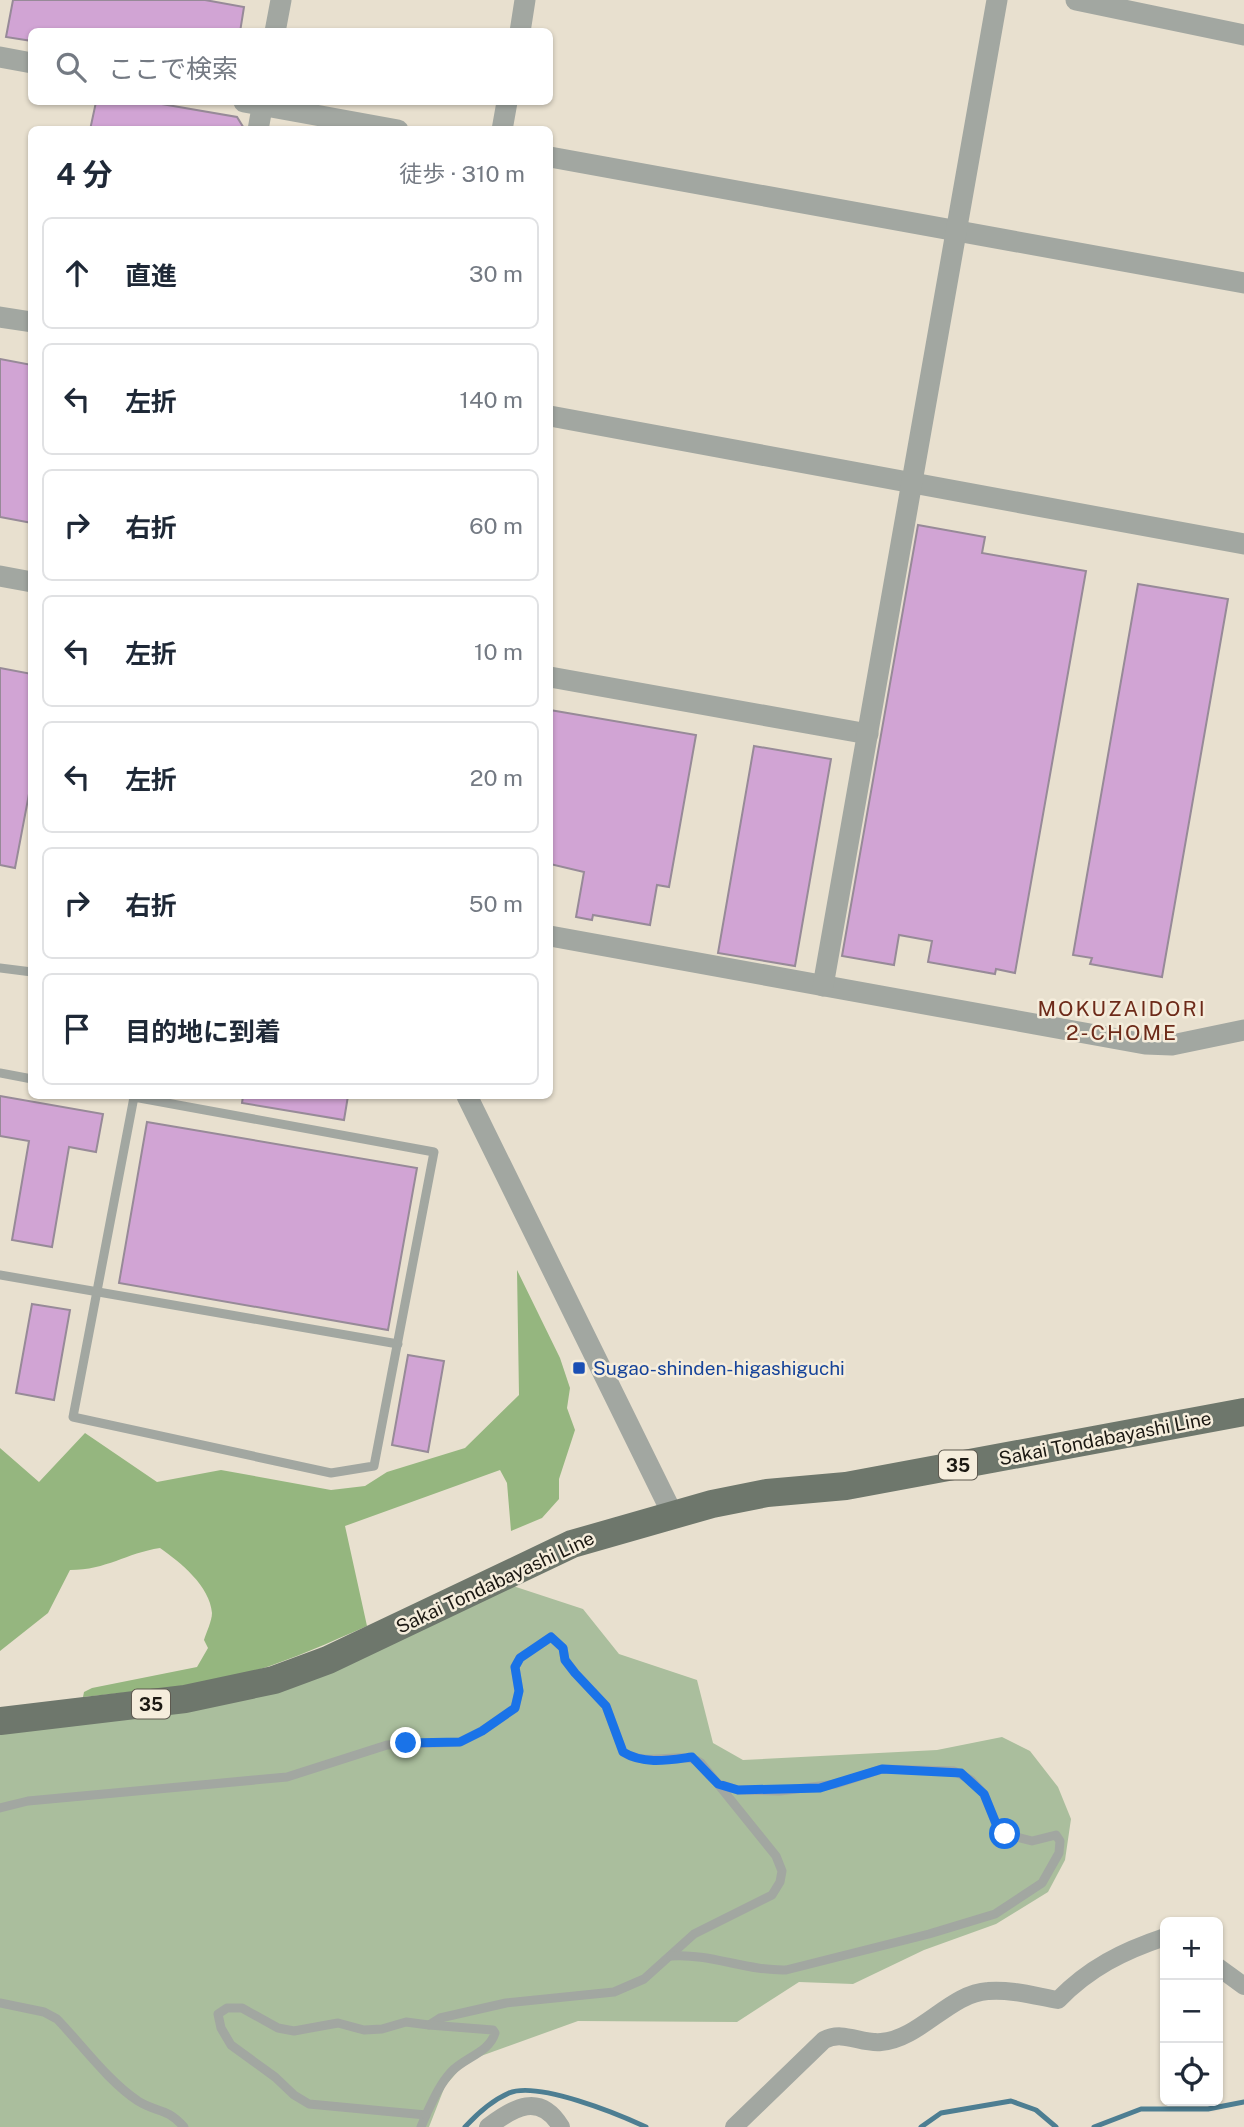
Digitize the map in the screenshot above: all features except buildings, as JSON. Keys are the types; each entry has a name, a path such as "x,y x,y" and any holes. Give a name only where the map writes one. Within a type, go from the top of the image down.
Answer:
{"main road":[{"name":"Sakai Tondabayashi Line","path":"0,1721 185,1699 274,1681 328,1660 572,1544 673,1515 767,1493 846,1486 1244,1412"}],"street":[{"path":"276,28 281,0"},
{"path":"521,28 525,0"},
{"path":"823,986 997,0"},
{"path":"1076,0 1244,35"},
{"path":"0,57 28,62"},
{"path":"256,105 258,126"},
{"path":"267,105 377,126"},
{"path":"503,126 506,105"},
{"path":"553,158 1244,283"},
{"path":"0,317 28,322"},
{"path":"553,417 1244,544"},
{"path":"0,576 28,581"},
{"path":"553,678 867,734"},
{"path":"553,937 1159,1046 1244,1030"},
{"path":"468,1099 673,1515"},
{"path":"734,2127 824,2040 834,2035 882,2042 907,2034 953,2005 985,1990 1058,2000 1076,1982 1112,1957 1160,1939"},
{"path":"1223,1971 1244,1986"},
{"path":"488,2127 510,2110 537,2106 552,2111 561,2127"}],"lane":[{"path":"0,968 28,972"},
{"path":"0,1073 28,1078"},
{"path":"130,1099 74,1417 331,1474 374,1466 434,1152 147,1099"},
{"path":"0,1275 398,1344"},
{"path":"0,1808 28,1801 287,1777 387,1745 460,1742 482,1731 515,1708 519,1691 515,1667 520,1658 551,1637 563,1648 565,1660 575,1673 606,1706 623,1752 644,1760 692,1757 718,1784 776,1856 782,1871 780,1882 772,1895 694,1934 644,1979 614,1992 506,2003 440,2018 429,2025"},
{"path":"671,1956 696,1954 771,1970 786,1970 929,1934 995,1914 1042,1883 1059,1853 1060,1841 1056,1835 1032,1841 1005,1834 997,1826 984,1794 961,1773 882,1769 820,1788 780,1791 738,1790 718,1784"},
{"path":"0,2003 44,2012 57,2020 141,2103 173,2114 184,2127"},
{"path":"421,2127 449,2074 464,2059 488,2046 495,2033 406,2022 364,2030 338,2023 293,2031 278,2028 242,2008 227,2008 218,2014 221,2028 231,2045 309,2104 426,2115"}],"green space":[{"path":"517,1270 560,1358 570,1388 567,1408 575,1430 559,1479 559,1499 542,1518 511,1531 507,1483 500,1470 345,1526 367,1626 287,1660 237,1676 180,1687 83,1697 84,1692 92,1688 197,1667 208,1648 204,1640 212,1613 206,1593 185,1568 160,1548 95,1567 70,1570 48,1613 0,1651 0,1448 39,1482 85,1433 157,1482 221,1470 331,1490 365,1486 387,1472 465,1448 519,1395"},
{"path":"513,1586 583,1609 619,1654 697,1680 713,1743 743,1760 937,1750 1002,1737 1030,1751 1058,1787 1071,1819 1065,1860 1048,1892 996,1924 924,1950 853,1984 799,1982 737,2022 578,2021 467,2061 445,2086 429,2127 0,2127 0,1732 125,1715"}],"waterway":[{"path":"465,2127 497,2100 522,2090 558,2095 646,2127"},
{"path":"921,2127 941,2113 1011,2101 1036,2110 1056,2127"},
{"path":"1094,2127 1141,2109 1208,2109 1244,2102"}],"place":[{"name":"Sugao-shinden-higashiguchi","path":"579,1368"}],"district":[{"name":"MOKUZAIDORI 2-CHOME","path":"1122,1020"}],"route":[{"path":"406,1743 450,1745 460,1742 482,1731 515,1708 519,1691 515,1667 520,1658 551,1637 558,1640 565,1660 575,1673 606,1706 623,1752 635,1758 664,1761 692,1757 701,1763 718,1784 738,1790 820,1788 882,1769 902,1772 954,1771 971,1780 984,1794 997,1826 1005,1834"}]}
